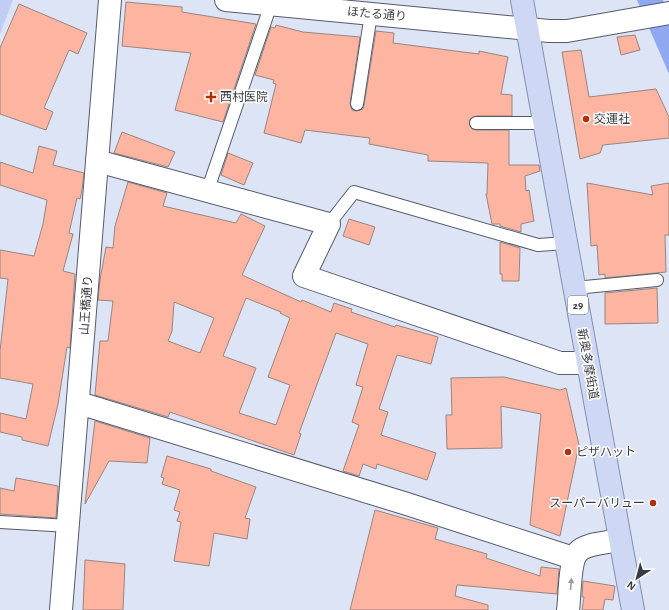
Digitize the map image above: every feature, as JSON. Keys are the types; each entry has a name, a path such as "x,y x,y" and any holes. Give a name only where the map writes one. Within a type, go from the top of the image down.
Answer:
{"main road":[{"name":"新奥多摩街道","path":"522,0 632,610"}],"street":[{"name":"山王橋通り","path":"61,610 79,403 110,0"},
{"name":"ほたる通り","path":"226,0 528,29 566,31 669,13"},
{"path":"97,162 329,224 304,276 560,363 587,364"},
{"path":"79,403 407,504 573,558"},
{"path":"568,610 573,558 578,551 587,547 620,540"}],"lane":[{"path":"207,192 271,4"},
{"path":"356,104 371,14"},
{"path":"476,123 544,123"},
{"path":"329,224 354,192 538,245 566,243"},
{"path":"575,288 657,280"},
{"path":"0,522 69,526"}],"shaded area":[{"path":"0,0 13,0 0,34"}],"water":[{"path":"637,0 663,0 669,15 669,74"}],"building":[{"path":"126,2 182,7 182,12 256,24 223,122 175,110 191,53 122,46"},
{"path":"19,4 87,33 78,54 69,50 44,108 53,112 46,130 0,114 0,48"},
{"path":"276,25 303,32 360,37 350,103 352,110 356,111 363,109 364,105 376,31 394,33 393,43 479,54 479,51 508,57 501,94 512,95 512,116 476,116 470,119 469,123 472,129 476,130 509,130 509,165 539,165 540,171 525,176 526,191 529,190 534,221 521,224 521,232 500,226 500,224 492,224 486,194 488,163 428,161 428,155 369,144 370,138 305,130 301,143 264,133 276,84 273,83 274,80 255,75 271,27 275,28"},
{"path":"635,35 640,50 621,55 617,37"},
{"path":"581,50 589,97 656,89 669,117 669,138 603,145 600,153 580,159 562,52"},
{"path":"122,132 175,152 168,167 114,153"},
{"path":"39,146 57,151 53,165 84,173 80,199 77,198 69,233 73,234 63,271 75,274 70,348 67,347 58,404 48,446 22,440 22,437 0,432 0,413 26,419 33,384 0,378 0,351 8,279 0,278 0,250 34,256 43,224 47,200 0,185 0,162 33,173"},
{"path":"228,153 253,163 244,185 221,175"},
{"path":"128,182 167,193 163,206 236,223 241,214 265,226 242,275 301,302 302,300 331,312 334,303 352,309 351,312 395,327 396,325 438,337 431,364 397,355 379,409 388,412 381,435 436,453 427,480 377,464 376,469 363,464 359,476 343,471 359,425 352,422 363,387 356,385 368,344 336,333 299,433 301,434 294,455 170,412 168,417 95,395 100,341 108,341 113,301 98,300 100,280 106,247 113,248 115,226","holes":["246,298 281,312 280,313 290,318 268,377 290,385 276,425 239,413 256,368 223,356","174,302 214,318 200,353 168,341 172,331"]},
{"path":"587,183 653,195 651,186 669,183 669,235 665,235 666,272 605,278 605,274 599,275 597,245 591,246"},
{"path":"349,219 375,227 369,245 343,236"},
{"path":"500,242 520,248 519,281 502,281 502,274 500,274"},
{"path":"657,288 658,323 605,324 605,293"},
{"path":"504,377 560,390 566,388 579,445 560,536 530,525 541,414 501,406 502,448 447,449 446,415 452,415 451,378"},
{"path":"95,421 150,438 147,463 109,461 85,504"},
{"path":"167,456 211,469 211,471 256,487 245,518 250,519 247,539 214,533 209,566 174,561 181,522 177,521 180,512 174,510 180,490 162,484 164,478 161,477"},
{"path":"16,478 58,486 56,518 0,514 0,488 14,491"},
{"path":"375,510 438,528 435,539 487,554 486,558 540,576 541,567 559,569 557,594 457,585 455,596 488,605 488,610 350,610"},
{"path":"85,560 125,564 123,610 83,610"},
{"path":"583,581 615,586 613,600 605,599 603,610 582,610 584,597 582,597"}],"place":[{"name":"西村医院","path":"211,97"},
{"name":"交運社","path":"586,119"},
{"name":"ピザハット","path":"568,452"},
{"name":"スーパーバリュー","path":"653,503"}]}
